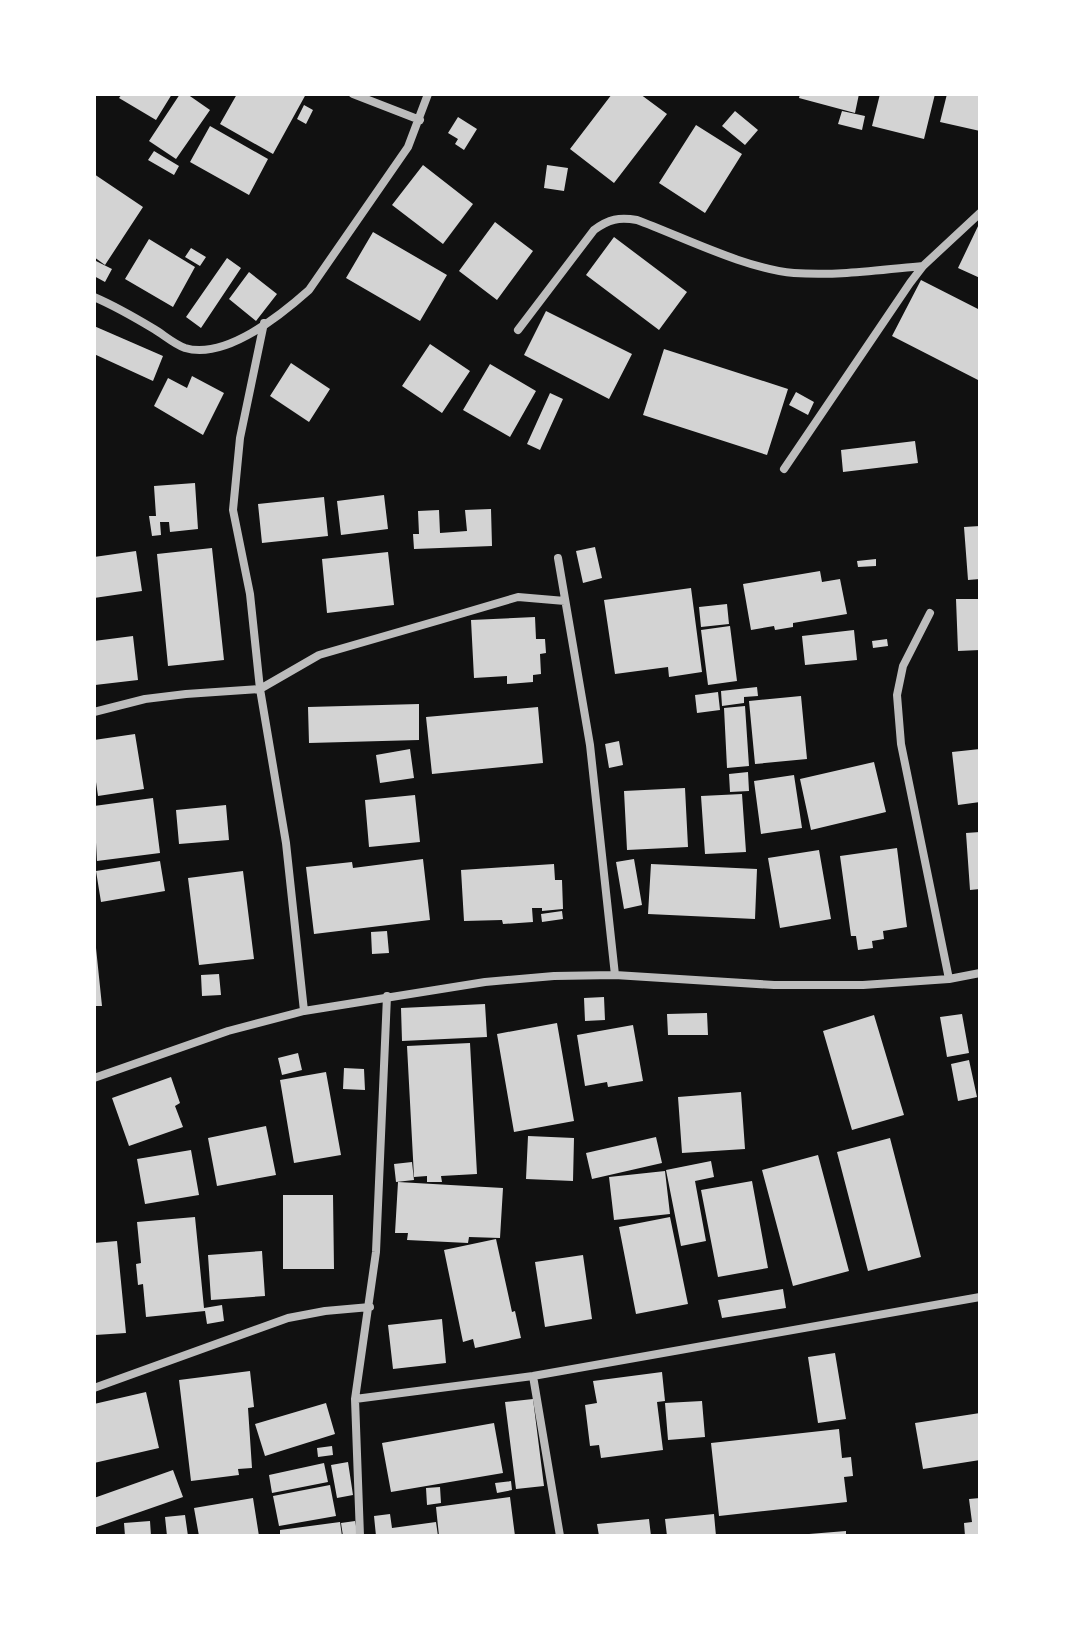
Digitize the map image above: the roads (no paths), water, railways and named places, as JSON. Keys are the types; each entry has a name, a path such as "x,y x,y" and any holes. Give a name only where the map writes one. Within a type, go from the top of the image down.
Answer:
{"street":[{"path":"353,94 420,120"},
{"path":"94,297 117,306 183,347 202,351 226,346 264,323 309,290 402,157 420,120 428,94"},
{"path":"784,469 923,266 980,213"},
{"path":"518,330 594,230 606,221 621,218 637,220 757,265 791,273 832,274 923,266"},
{"path":"264,323 240,438 233,510 250,594 260,689 286,843 304,1011"},
{"path":"558,558 590,745 615,975"},
{"path":"94,712 145,699 260,689 319,655 518,597 565,601"},
{"path":"930,613 903,666 897,695 901,744 949,979"},
{"path":"94,1078 228,1031 304,1011 485,982 615,975 774,985 863,985 949,979 980,973"},
{"path":"360,1536 355,1399 370,1307 378,1218 387,996"},
{"path":"355,1399 533,1376 980,1297"},
{"path":"94,1388 288,1318 370,1307"},
{"path":"533,1376 560,1536"}]}
